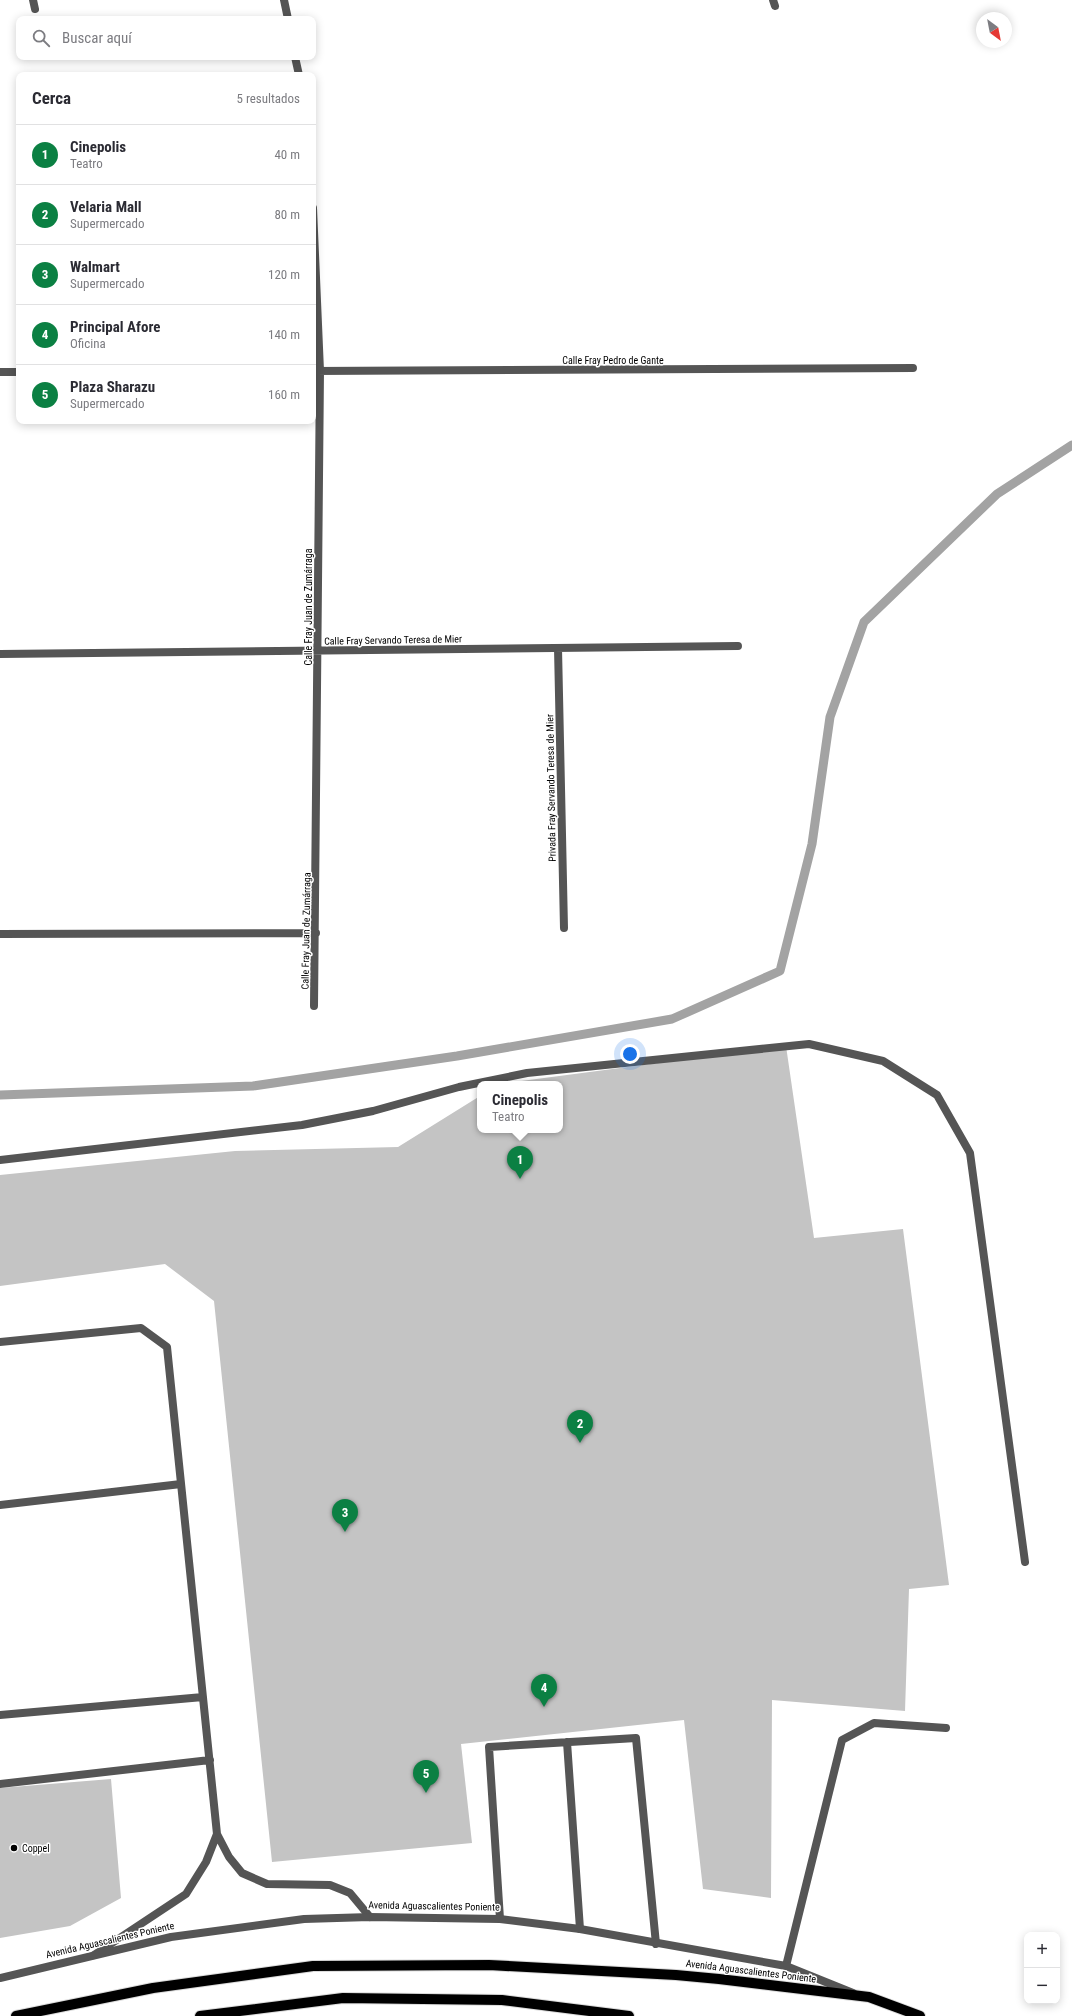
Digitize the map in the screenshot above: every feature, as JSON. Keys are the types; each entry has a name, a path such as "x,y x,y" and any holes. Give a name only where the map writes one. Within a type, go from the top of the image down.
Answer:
{"main road":[{"name":"Avenida Aguascalientes Poniente","path":"16,2016 153,1988 313,1966 488,1965 676,1975 863,1997 920,2016"},
{"path":"200,2016 343,1998 502,2000 624,2015"}],"street":[{"path":"33,0 35,9"},
{"path":"284,0 287,16"},
{"path":"296,60 298,72"},
{"name":"Calle Fray Pedro de Gante","path":"316,371 913,368"},
{"name":"Calle Fray Juan de Zumárraga","path":"314,1006 318,652 316,371"},
{"path":"0,372 16,372"},
{"name":"Calle Fray Servando Teresa de Mier","path":"0,654 318,652 738,646"},
{"name":"Privada Fray Servando Teresa de Mier","path":"558,648 564,928"},
{"path":"0,934 316,933"},
{"path":"489,1081 535,1072 809,1044 883,1061 937,1096 970,1153 1025,1562"},
{"path":"0,1160 302,1125 373,1111 477,1083"},
{"path":"0,1342 141,1328 167,1347 217,1834 230,1857 242,1873 267,1884 330,1885 350,1894 370,1916"},
{"path":"0,1504 181,1484"},
{"path":"0,1715 203,1698"},
{"path":"786,1966 842,1740 874,1723 946,1728"},
{"path":"500,1919 490,1747 636,1738 656,1944"},
{"path":"567,1742 580,1929"},
{"path":"0,1784 210,1760"},
{"path":"94,1955 186,1894 206,1862 217,1834"},
{"name":"Avenida Aguascalientes Poniente","path":"0,1978 171,1937 304,1919 370,1916 500,1919 580,1929 656,1944 786,1966 863,1997"}],"building":[{"path":"786,1046 814,1238 903,1229 949,1585 909,1589 905,1711 772,1700 771,1898 703,1889 684,1720 461,1744 472,1843 272,1862 214,1301 165,1264 0,1286 0,1175 235,1151 398,1147 477,1098 477,1133 563,1133 563,1081 521,1081"},
{"path":"111,1779 121,1898 70,1926 0,1938 0,1788"}],"waterway":[{"path":"0,1095 253,1086 457,1056 672,1019 780,971 812,844 830,717 864,622 997,494 1072,445"}],"place":[{"name":"Cinepolis","path":"520,1179"},
{"name":"Velaria Mall","path":"580,1443"},
{"name":"Walmart","path":"345,1532"},
{"name":"Principal Afore","path":"544,1707"},
{"name":"Plaza Sharazu","path":"426,1793"},
{"name":"Coppel","path":"14,1848"}]}
